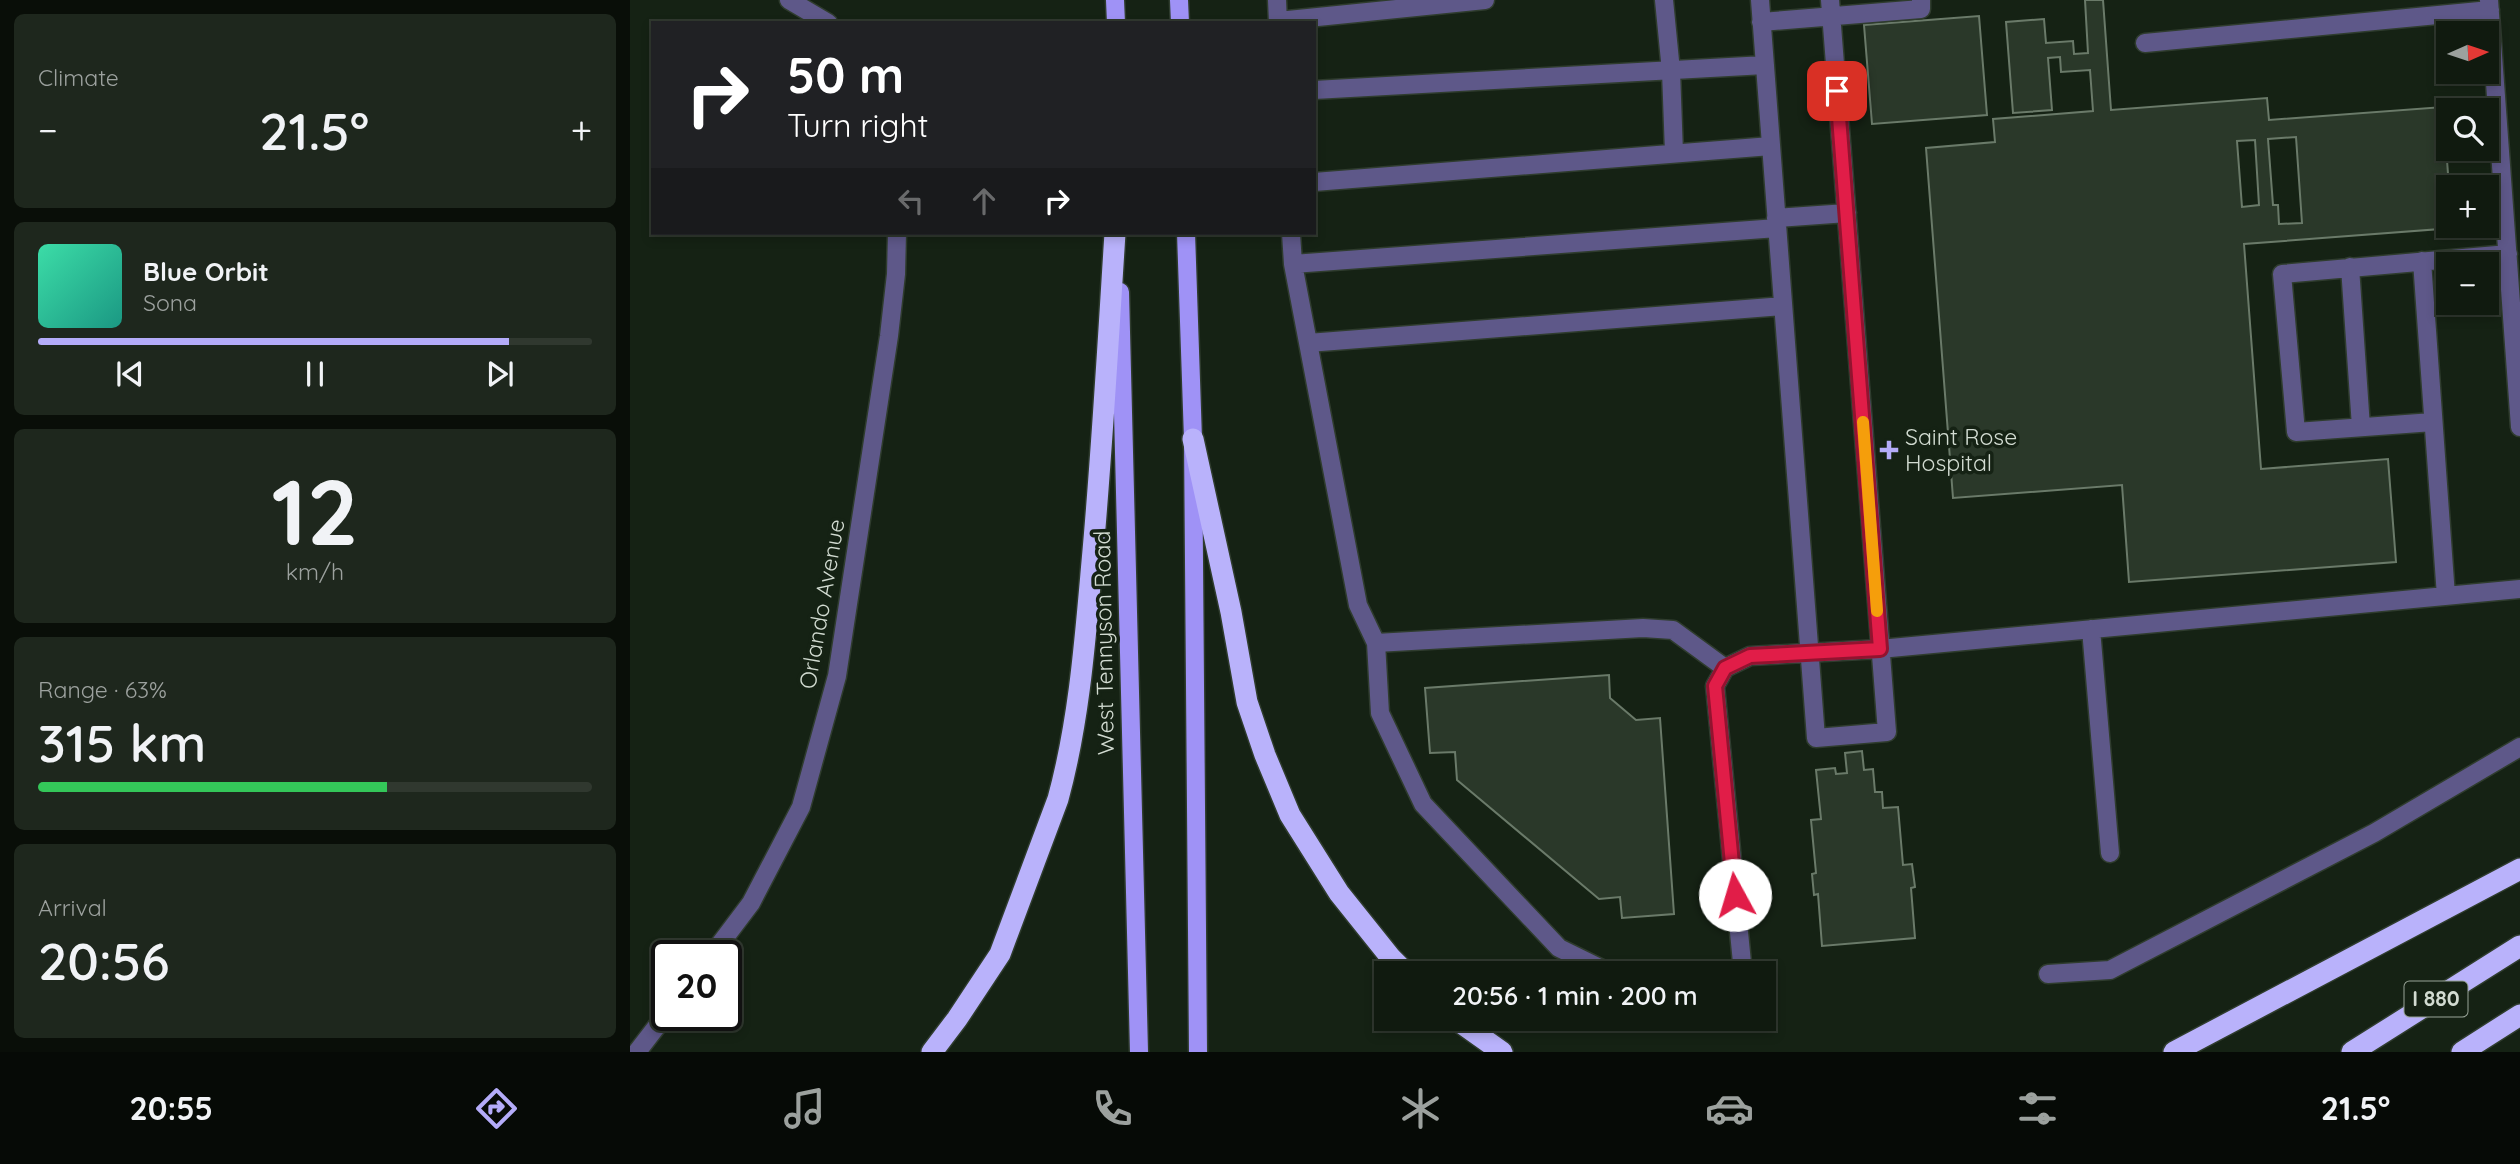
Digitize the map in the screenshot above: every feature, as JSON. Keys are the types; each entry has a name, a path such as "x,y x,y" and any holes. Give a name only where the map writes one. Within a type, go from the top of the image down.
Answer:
{"highway":[{"path":"932,1052 1000,954 1065,775 1084,657 1117,235"},
{"path":"1193,439 1231,612 1247,702 1265,755 1290,815 1339,893 1394,961"},
{"path":"2174,1052 2520,869"},
{"name":"I 880","path":"2352,1052 2520,946"},
{"name":"I 880","path":"2462,1052 2520,1015"},
{"path":"1472,1031 1502,1052"}],"main road":[{"path":"1115,0 1116,21"},
{"path":"1179,0 1180,21"},
{"name":"West Tennyson Road","path":"1117,235 1139,1052"},
{"path":"1186,235 1193,439 1198,1052"}],"street":[{"path":"789,0 825,21"},
{"path":"1277,0 1278,21"},
{"path":"1282,21 1341,7 1485,0"},
{"path":"1664,0 1671,71 1674,153"},
{"path":"1760,0 1816,738 1886,732 1831,8"},
{"path":"1761,22 1831,8 1921,9 1921,0"},
{"path":"2145,43 2489,5 2520,427"},
{"path":"1316,90 1765,65"},
{"path":"1316,182 1771,146"},
{"path":"1293,264 1777,223 1847,213"},
{"name":"Orlando Avenue","path":"723,940 751,903 801,807 837,676 889,337 897,235"},
{"path":"1291,235 1293,264 1358,605 1376,643 1380,713 1423,804 1559,948 1586,961"},
{"path":"2433,422 2296,432 2282,274 2508,254"},
{"path":"2422,261 2446,596"},
{"path":"2350,267 2361,427"},
{"path":"1308,343 1783,306"},
{"path":"1742,961 1715,686 1725,668 1750,656 1880,649 2520,589"},
{"path":"1376,643 1643,628 1673,631 1725,668"},
{"path":"2091,629 2110,853"},
{"path":"2048,974 2110,970 2374,833 2520,747"},
{"path":"637,1052 653,1031"}],"building":[{"path":"2085,0 2103,0 2111,110 2267,98 2269,120 2436,108 2436,161 2447,161 2448,175 2436,175 2436,229 2244,244 2261,469 2388,459 2396,562 2129,582 2122,485 1953,498 1926,148 1995,142 1993,119 2093,111 2090,70 2061,72 2060,57 2048,58 2052,110 2013,113 2006,22 2044,19 2046,43 2073,41 2074,54 2088,53","holes":["2296,137 2302,223 2279,224 2278,205 2273,205 2268,139","2255,140 2259,205 2242,207 2237,141"]},
{"path":"1979,16 1987,115 1872,124 1864,25"},
{"path":"1609,675 1610,698 1636,720 1660,718 1674,914 1622,918 1620,897 1599,899 1457,780 1455,752 1430,753 1425,688"},
{"path":"1862,751 1864,770 1873,769 1875,792 1882,792 1883,808 1898,807 1903,865 1912,864 1915,887 1911,888 1915,938 1822,946 1818,894 1814,895 1812,874 1816,873 1811,820 1821,819 1816,770 1835,768 1836,774 1847,773 1845,753"}],"slow traffic":[{"path":"1863,422 1877,611"}],"place":[{"name":"Saint Rose Hospital","path":"1889,450"}],"route":[{"path":"1735,895 1715,686 1725,668 1750,656 1880,649 1837,91"}]}
